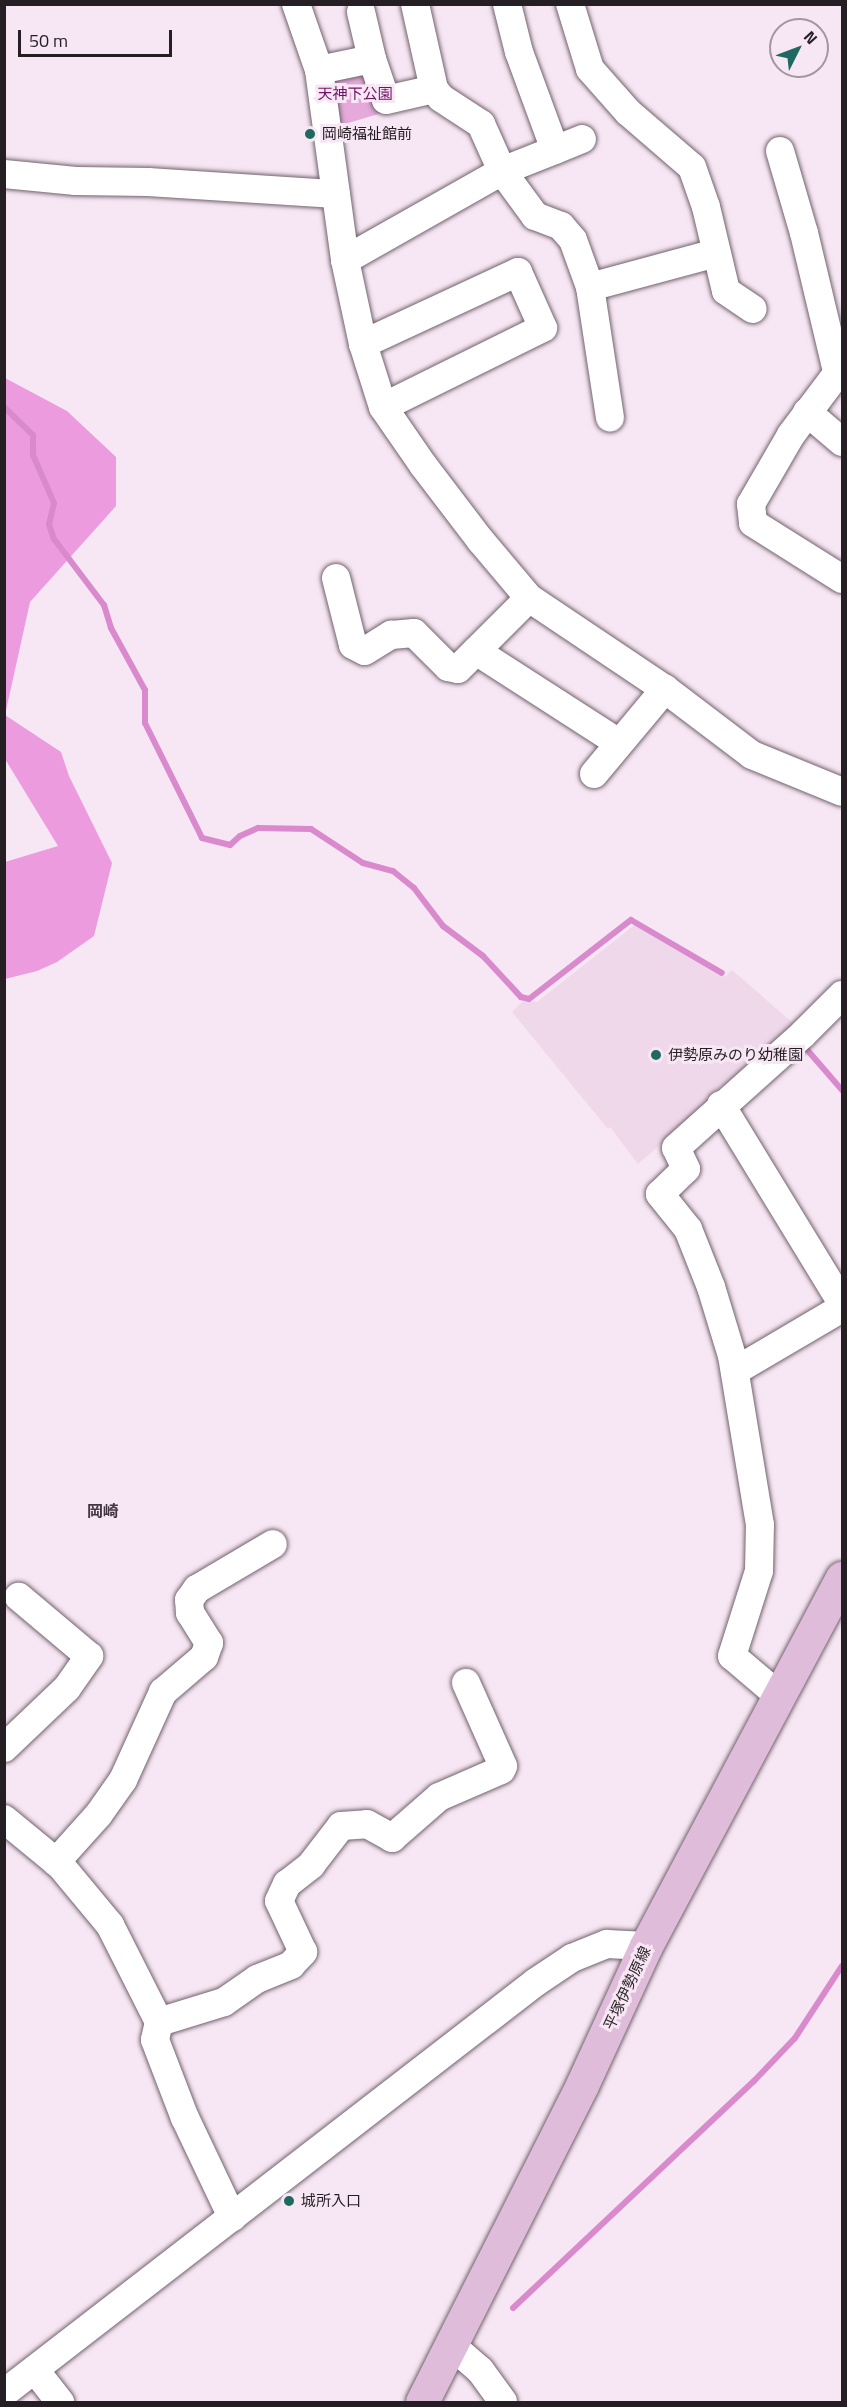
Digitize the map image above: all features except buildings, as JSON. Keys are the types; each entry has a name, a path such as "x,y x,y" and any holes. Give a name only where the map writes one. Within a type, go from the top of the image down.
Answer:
{"main road":[{"name":"平塚伊勢原線","path":"422,2403 582,2085 646,1946 778,1695 843,1578"}],"street":[{"path":"296,4 319,70 345,260 363,344 383,407 481,542 529,598 665,689 752,755 843,792"},
{"path":"415,4 434,89 441,98 481,124 502,171 535,216 561,226 573,240 590,286 610,417"},
{"path":"507,4 519,52 555,150"},
{"path":"572,5 590,69 628,112 692,167 706,207 726,291 753,309"},
{"path":"361,12 372,59 386,100 434,89"},
{"path":"319,70 372,59"},
{"path":"345,260 502,171 582,139"},
{"path":"780,151 840,369 807,412 751,504 753,523 843,579"},
{"path":"4,174 76,181 148,182 336,194"},
{"path":"590,286 716,252"},
{"path":"363,344 518,272 543,328 383,407"},
{"path":"807,412 843,442"},
{"path":"336,578 352,645 364,651 391,634 414,633 448,667 458,669 529,598"},
{"path":"476,651 619,743"},
{"path":"594,774 665,689"},
{"path":"778,1695 732,1656 759,1571 760,1525 735,1371 711,1287 688,1229 660,1194 686,1168 676,1148 843,995"},
{"path":"722,1105 843,1303"},
{"path":"735,1371 843,1308"},
{"path":"56,1862 99,1814 123,1780 163,1692 204,1658 209,1642 190,1613 189,1600 197,1589 273,1544"},
{"path":"4,1748 67,1688 89,1656 19,1597"},
{"path":"159,2022 224,2002 258,1978 291,1965 303,1952 279,1901 287,1884 311,1865 341,1826 367,1824 392,1838 439,1797 501,1770 503,1766 466,1683"},
{"path":"4,1819 56,1862 110,1925 159,2022 156,2040 185,2118 232,2217"},
{"path":"4,2393 527,1989 572,1958 607,1944 646,1946"},
{"path":"451,2345 480,2370 503,2403"},
{"path":"35,2370 60,2403"}],"shaded area":[{"path":"5,378 67,411 116,457 116,506 30,602 5,715"},
{"path":"5,715 61,752 69,776 112,863 94,936 57,962 37,971 5,979 5,862 58,846 5,759"},
{"name":"伊勢原みのり幼稚園","path":"637,923 725,977 732,970 794,1024 727,1087 723,1084 706,1098 710,1102 638,1164 610,1127 608,1129 512,1012 524,1000 537,1002"}],"green space":[{"name":"天神下公園","path":"365,65 385,112 338,126 328,74"}],"waterway":[{"path":"4,407 33,435 33,455 54,503 49,524 54,539 104,605 111,628 145,690 145,723 202,838 230,845 240,836 258,828 311,829 363,863 393,871 414,888 443,926 483,956 521,997 529,999 631,920 722,973"},
{"path":"803,1045 842,1090"},
{"path":"513,2308 754,2081 795,2038 842,1966"}],"place":[{"name":"岡崎福祉館前","path":"310,134"},
{"name":"伊勢原みのり幼稚園","path":"656,1055"},
{"name":"城所入口","path":"289,2201"}],"district":[{"name":"岡崎","path":"103,1511"}]}
